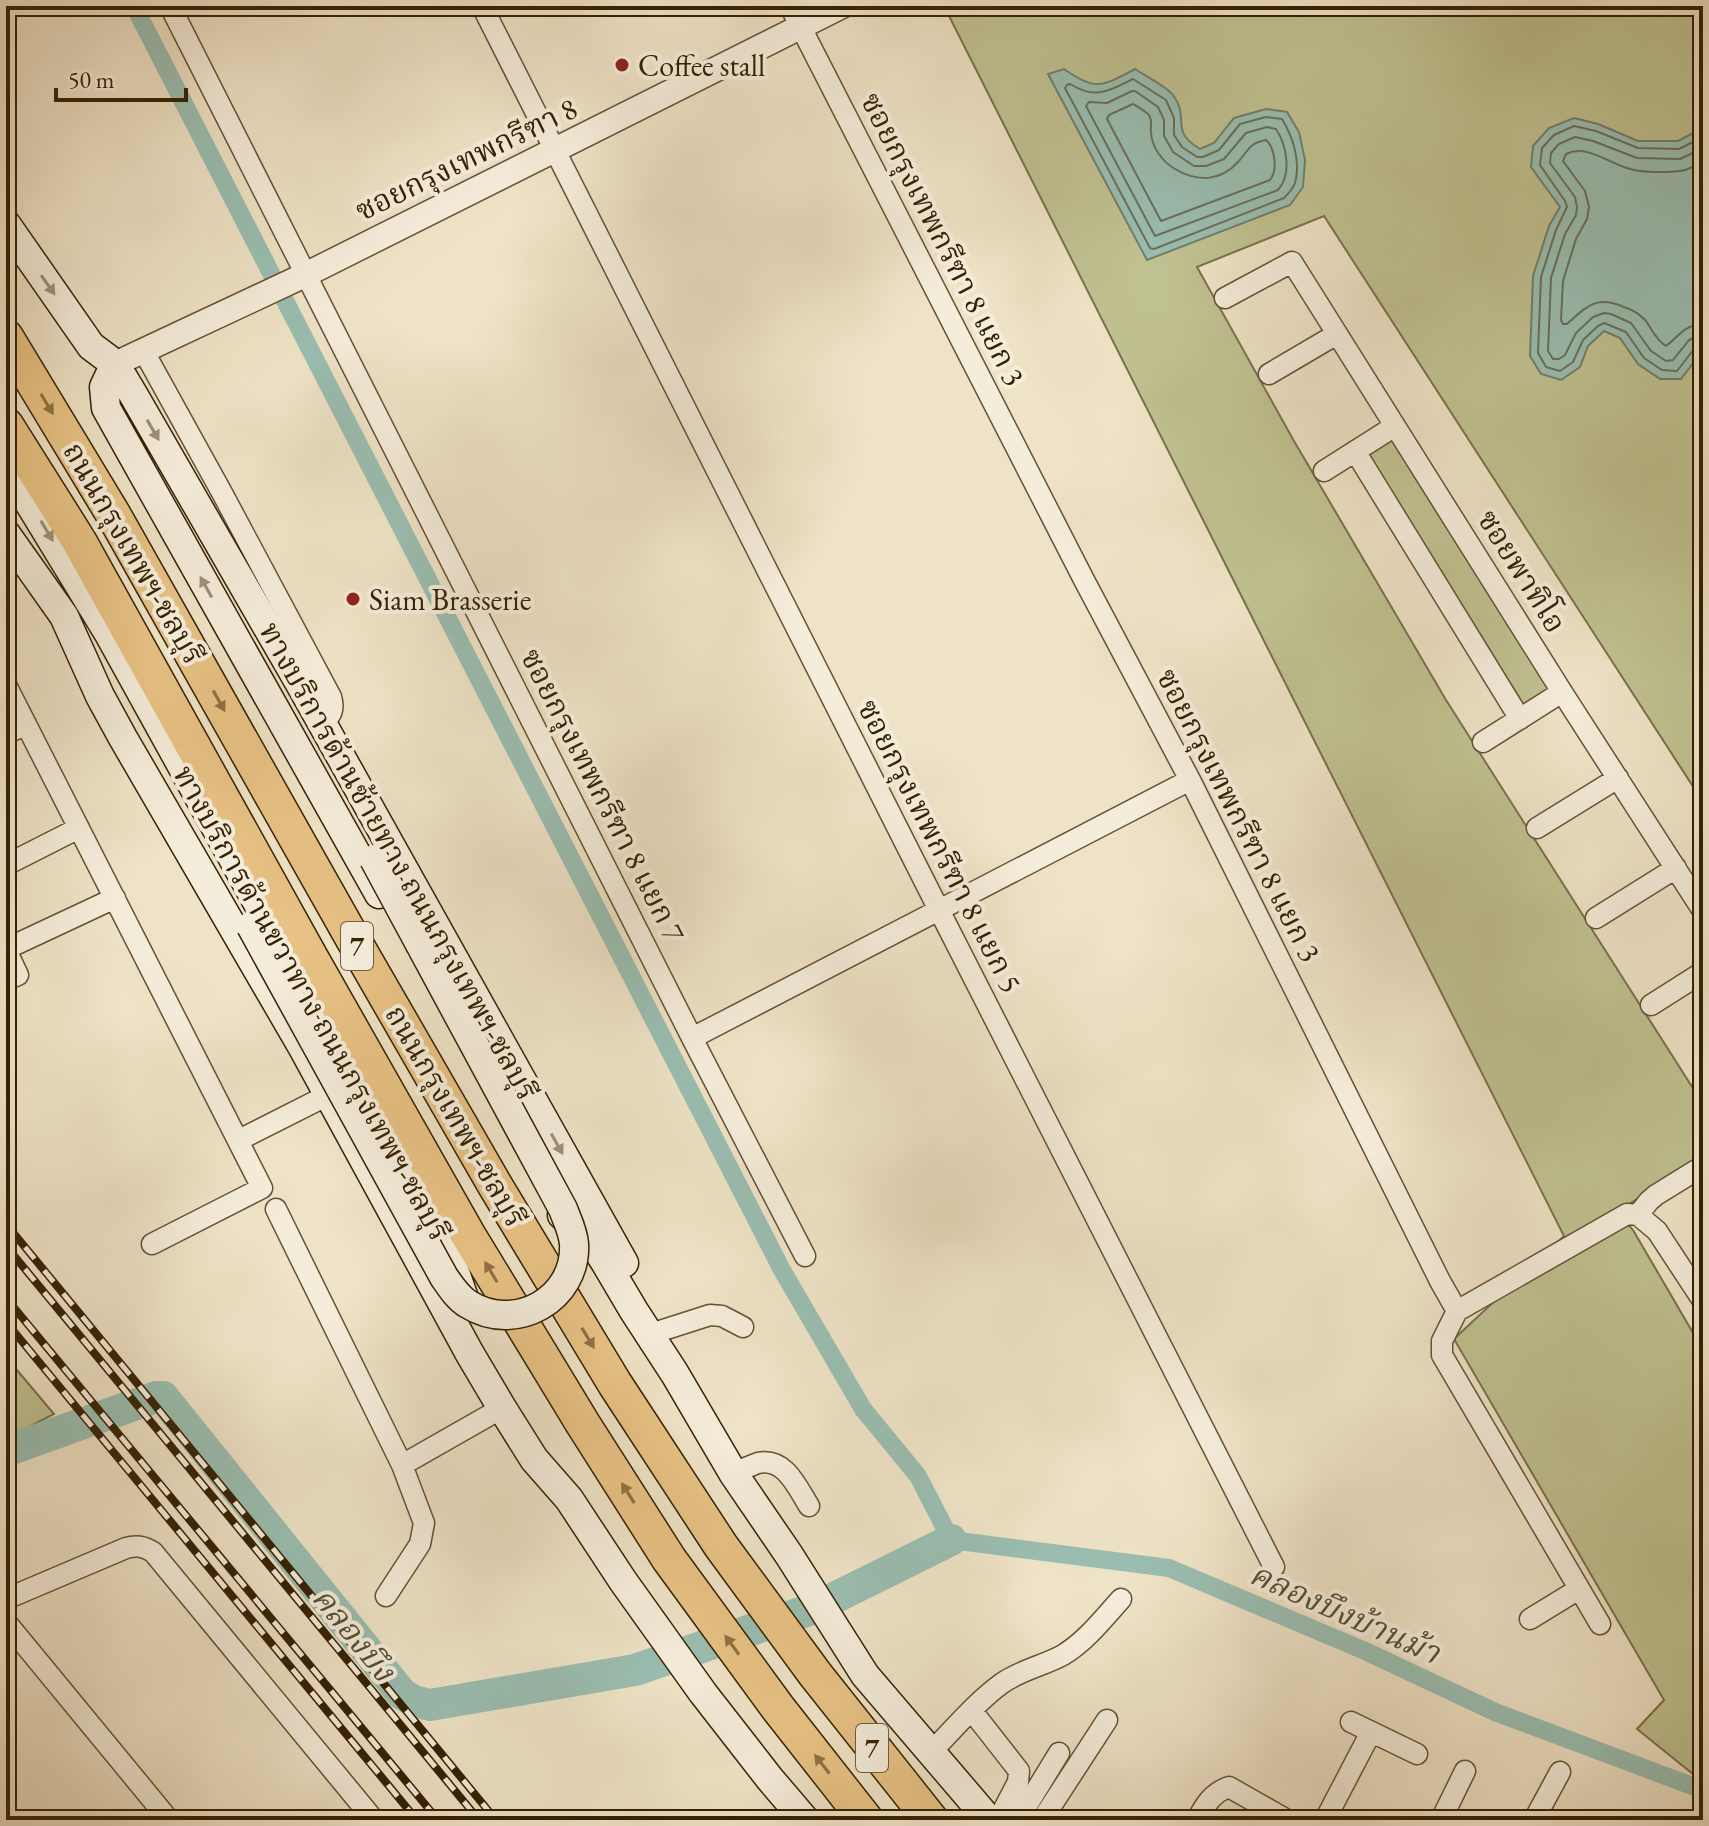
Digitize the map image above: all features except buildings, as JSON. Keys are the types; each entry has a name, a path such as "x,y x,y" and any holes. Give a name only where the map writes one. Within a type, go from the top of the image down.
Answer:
{"highway":[{"name":"ถนนกรุงเทพฯ-ชลบุรี","path":"6,337 113,514 496,1187 615,1384 721,1546 815,1674 931,1820"},
{"name":"ถนนกรุงเทพฯ-ชลบุรี","path":"6,425 79,541 467,1233 583,1424 669,1559 778,1708 866,1820"}],"main road":[{"name":"ทางบริการด้านซ้ายทาง ถนนกรุงเทพฯ-ชลบุรี","path":"6,224 91,346 115,364 133,394 631,1275 660,1331 675,1374"},
{"name":"ทางบริการด้านซ้ายทาง ถนนกรุงเทพฯ-ชลบุรี","path":"115,364 104,387 106,408 552,1201 596,1248 733,1473 865,1675 989,1820"},
{"path":"116,427 118,408 133,394"},
{"name":"ทางบริการด้านขวาทาง ถนนกรุงเทพฯ-ชลบุรี","path":"6,465 109,634 416,1190 447,1249 478,1337 546,1447 569,1499"},
{"name":"ทางบริการด้านขวาทาง ถนนกรุงเทพฯ-ชลบุรี","path":"6,534 64,616 100,696 123,738 328,1095 502,1408 534,1459 569,1499 703,1693 805,1820"},
{"path":"187,551 196,538 215,537"},
{"path":"64,616 163,768 444,1277 455,1293 483,1311 503,1314 536,1309 557,1293 569,1275 574,1243 571,1228 282,684 265,646 252,601"}],"street":[{"name":"ซอยกรุงเทพกรีฑา 8 แยก 7","path":"170,6 300,277 449,556 805,1256"},
{"name":"ซอยกรุงเทพกรีฑา 8 แยก 5","path":"482,6 1274,1567"},
{"name":"ซอยกรุงเทพกรีฑา 8","path":"115,364 300,277 554,151 796,17 842,6"},
{"name":"ซอยกรุงเทพกรีฑา 8 แยก 3","path":"796,17 1068,550 1190,780 1457,1311"},
{"name":"ซอยพาทิโอ","path":"1225,298 1292,262 1703,911"},
{"path":"1269,374 1337,334"},
{"path":"143,350 331,697 333,711 322,724"},
{"path":"1324,471 1395,426"},
{"path":"1355,451 1520,719"},
{"path":"6,685 262,1188 152,1244"},
{"path":"1483,742 1562,692"},
{"path":"6,734 26,724"},
{"path":"1537,828 1618,778"},
{"path":"692,1038 1190,780"},
{"path":"6,865 79,828"},
{"path":"1596,918 1676,868"},
{"path":"6,980 18,975 6,950 115,898"},
{"path":"1651,1005 1703,972"},
{"path":"239,1140 328,1095"},
{"path":"1638,1215 1656,1195 1703,1166"},
{"path":"276,1209 402,1465 424,1523 420,1544 386,1596"},
{"path":"1600,1624 1442,1355 1442,1341 1457,1311 1627,1214 1638,1215 1657,1231 1702,1295"},
{"path":"660,1331 710,1315 722,1316 743,1327"},
{"path":"402,1465 502,1408"},
{"path":"733,1473 761,1462 781,1466 809,1506"},
{"path":"6,1599 126,1548 144,1547 153,1552 374,1820"},
{"path":"1530,1619 1579,1589"},
{"path":"930,1753 1002,1683 1063,1654 1086,1638 1121,1599"},
{"path":"6,1622 169,1820"},
{"path":"972,1711 1019,1771 1018,1782 998,1820"},
{"path":"1042,1820 1107,1720"},
{"path":"1351,1722 1417,1754"},
{"path":"1325,1820 1371,1732"},
{"path":"1018,1820 1059,1753"},
{"path":"1441,1820 1465,1771"},
{"path":"1534,1820 1560,1772"},
{"path":"1197,1820 1205,1804 1217,1791 1229,1787 1287,1820"}],"green space":[{"path":"944,6 1703,6 1703,802 1324,216 1197,267 1294,441 1446,700 1703,1104 1703,1156 1617,1212 1633,1230 1703,1350 1703,1779 1637,1729 1664,1700 1454,1339 1564,1236"},
{"path":"1393,434 1553,688 1521,709 1364,452"},
{"path":"6,1357 54,1414 6,1439"}],"water":[{"path":"1064,69 1084,81 1099,84 1135,69 1173,95 1178,103 1185,136 1200,149 1214,143 1234,118 1266,109 1287,112 1299,132 1305,160 1303,187 1290,205 1147,260 1048,74"},
{"path":"1574,118 1598,124 1638,141 1678,141 1703,128 1703,350 1681,379 1660,379 1638,364 1620,338 1604,331 1588,346 1580,367 1561,380 1541,374 1530,356 1533,276 1549,226 1560,207 1531,167 1533,146 1549,128"}],"waterway":[{"name":"คลองบึงบ้านม้า","path":"134,6 782,1270 863,1409 918,1476 951,1540 1169,1568 1365,1651 1495,1712 1703,1790"},
{"name":"คลองบึง","path":"6,1451 163,1397 402,1694 430,1705 635,1670 812,1609 951,1540"}],"railway":[{"path":"6,1224 496,1820"},
{"path":"6,1246 479,1820"},
{"path":"6,1298 438,1820"},
{"path":"6,1322 417,1820"}],"place":[{"name":"Coffee stall","path":"622,65"},
{"name":"Siam Brasserie","path":"353,599"}]}
